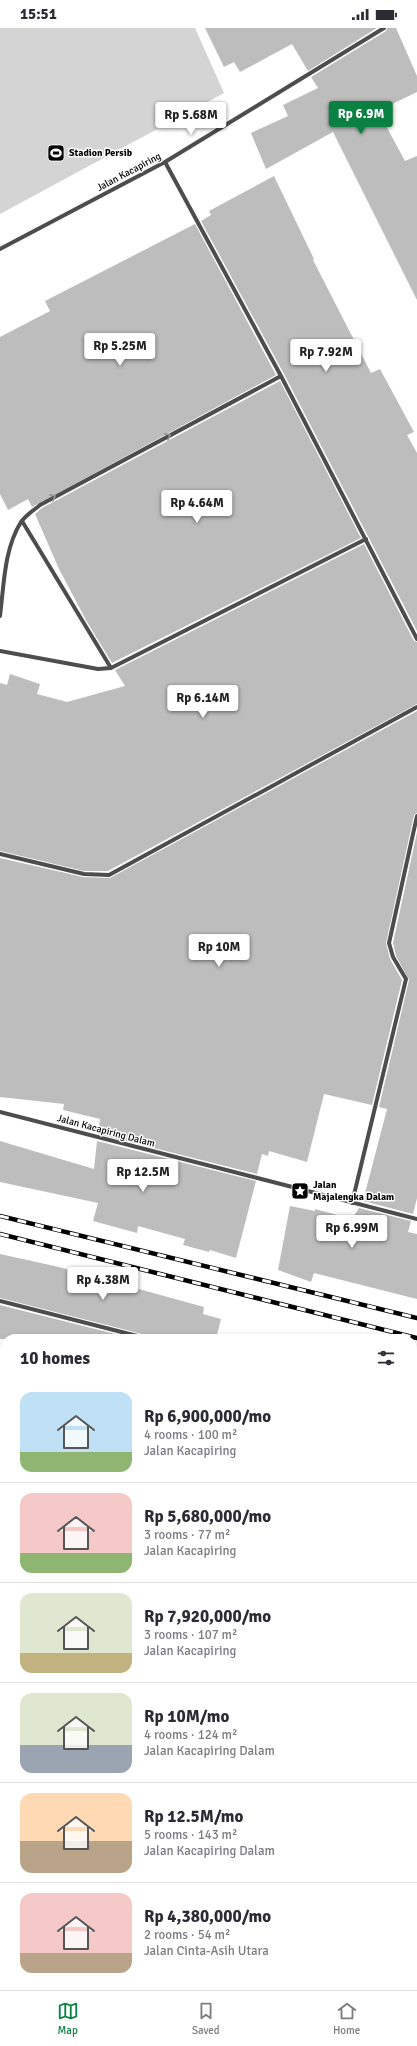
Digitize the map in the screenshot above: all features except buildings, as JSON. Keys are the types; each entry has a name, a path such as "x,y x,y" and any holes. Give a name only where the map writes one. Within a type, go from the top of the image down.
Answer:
{"street":[{"name":"Jalan Kacapiring","path":"0,249 165,162 384,28"},
{"path":"165,162 281,376 417,639"},
{"path":"0,616 7,560 12,540 22,521 40,505 281,376"},
{"path":"22,521 111,668"},
{"path":"0,650 98,669 111,668 366,539"},
{"path":"0,854 84,874 109,875 417,707"},
{"path":"352,1203 406,978 393,956 389,943 417,816"},
{"name":"Jalan Kacapiring Dalam","path":"0,1112 417,1219"},
{"path":"0,1302 129,1334"}],"shaded area":[{"name":"Stadion Persib","path":"0,28 195,28 224,93 0,214"}],"railway":[{"path":"0,1216 417,1318"},
{"path":"0,1234 401,1334"}],"place":[{"name":"Stadion Persib","path":"56,153"},
{"name":"Jalan Majalengka Dalam","path":"300,1191"}]}
